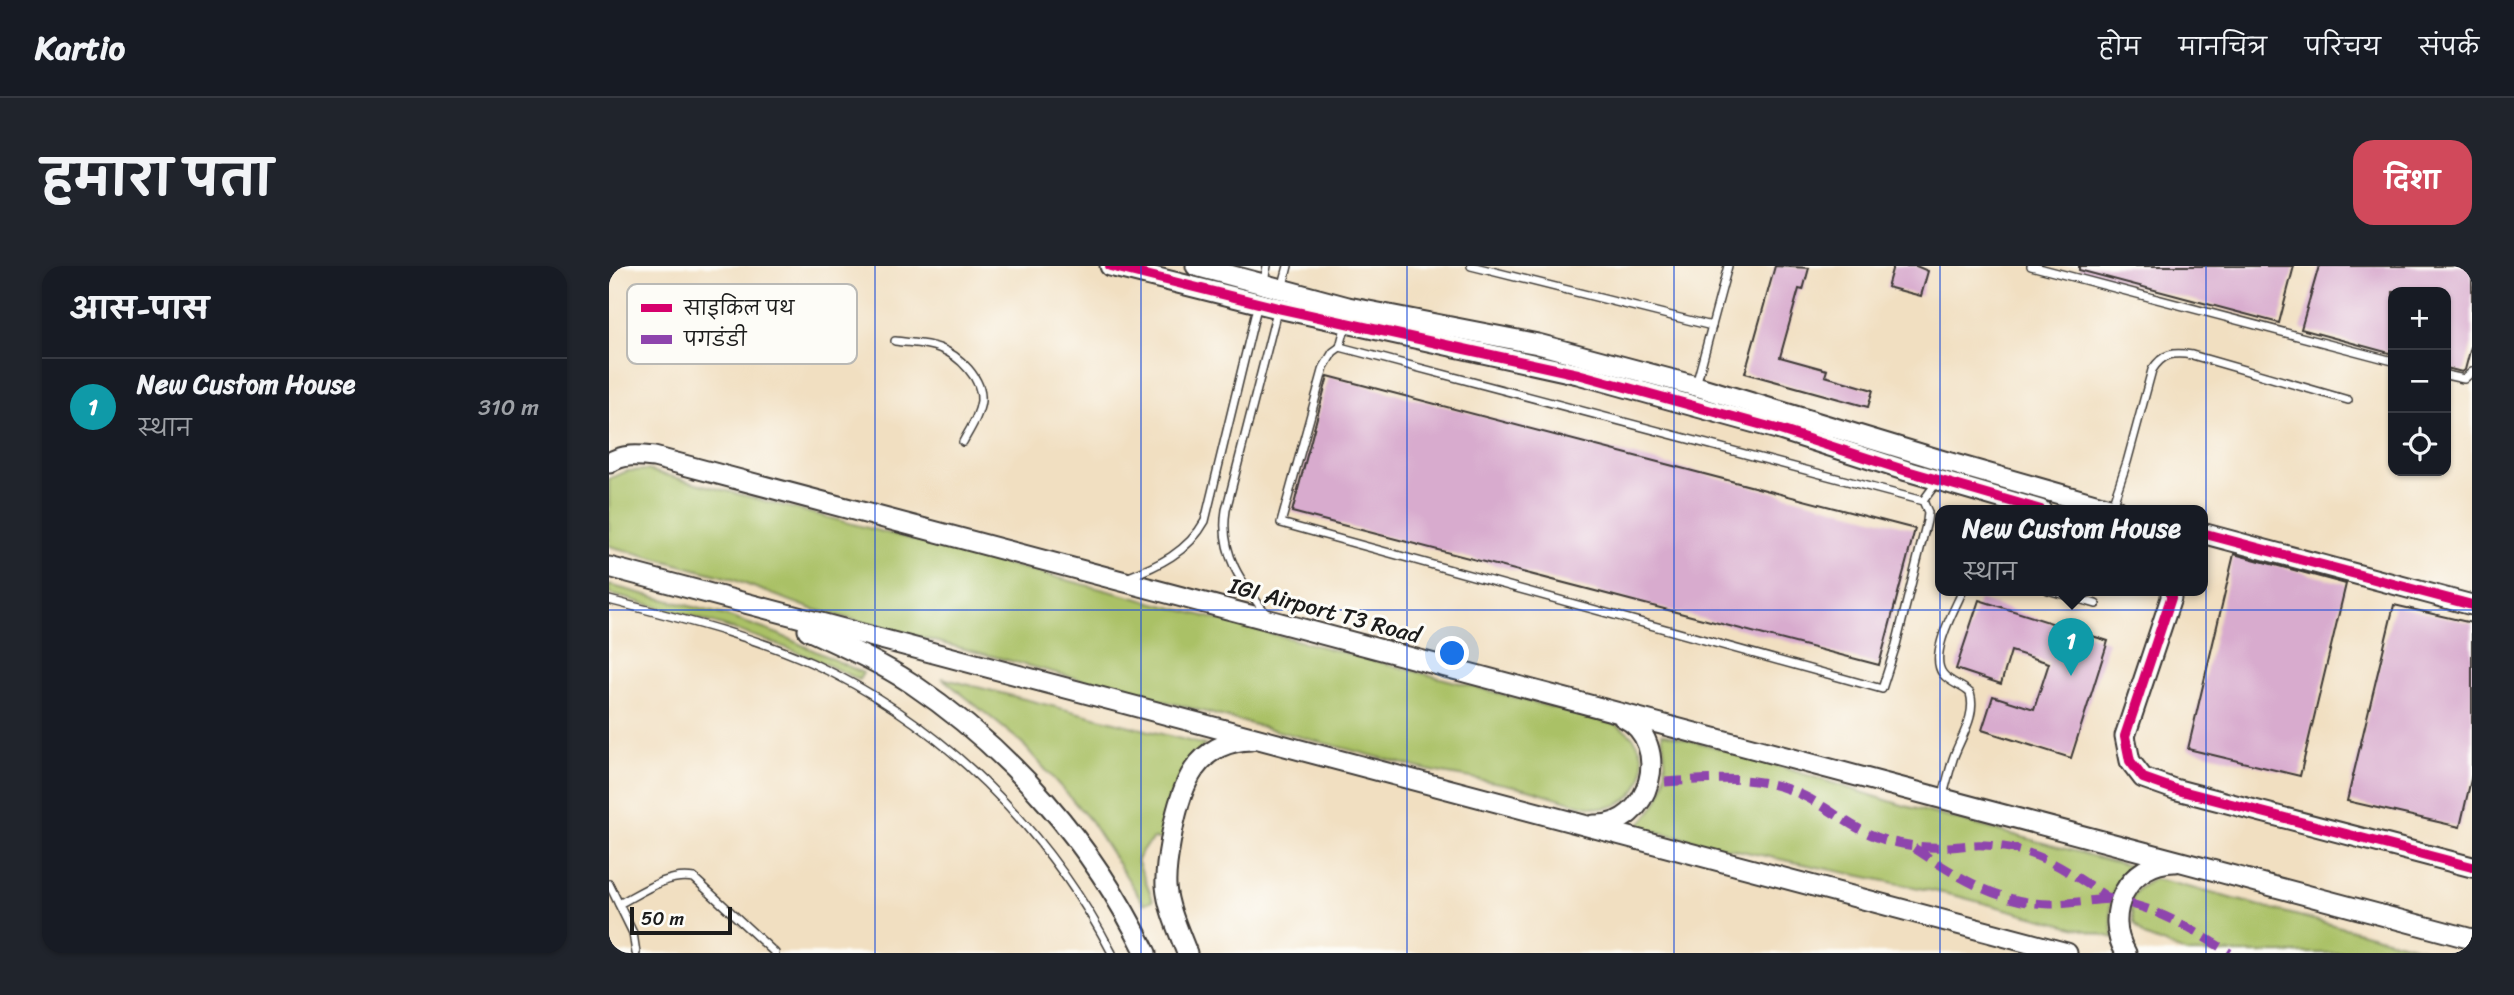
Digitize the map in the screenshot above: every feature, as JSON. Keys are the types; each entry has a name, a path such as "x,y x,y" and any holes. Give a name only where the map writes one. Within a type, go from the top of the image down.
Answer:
{"main road":[{"path":"1110,266 1258,303 1280,299 1348,307 1538,344 1696,386 2100,505"},
{"path":"1196,266 1265,275 1280,299 1346,323 1578,374 1777,429 1938,480 1993,503"},
{"path":"609,446 653,457"},
{"path":"609,463 617,458 635,455 653,457"},
{"name":"IGI Airport T3 Road","path":"653,457 2472,939"},
{"path":"2208,535 2472,605"},
{"path":"614,567 2067,953"},
{"path":"2171,596 2125,736 2130,761 2143,778 2174,789 2472,867"},
{"path":"752,605 857,652 911,683 1005,757 1081,844 1113,891 1146,953"},
{"path":"1580,824 1600,825 1619,819 1636,807 1647,791 1652,771 1650,751 1642,733 1628,719 1609,710"},
{"path":"1187,953 1166,887 1166,868 1181,796 1193,770 1215,748 1241,741 1262,740"},
{"path":"2126,953 2119,942 2115,924 2124,888 2137,875 2153,865 2172,862 2190,864"}],"lane":[{"path":"1273,622 1239,579 1228,552 1224,526 1288,266"},
{"path":"1471,266 1712,326"},
{"path":"1696,386 1728,266"},
{"path":"2031,266 2388,360"},
{"path":"1119,581 1169,559 1192,539 1205,521 1265,275"},
{"path":"1346,323 1340,347 1333,352 1324,367 1281,523 1882,689 1896,645 1927,521 1928,512 1923,501"},
{"path":"895,341 942,349 962,362 972,374 979,386 981,399 977,415 963,442"},
{"path":"1340,347 1923,501"},
{"path":"2115,505 2152,370 2167,354 2175,352 2192,355 2348,400"},
{"path":"2451,376 2464,379 2472,372"},
{"path":"1923,501 1938,480 1944,461"},
{"path":"1942,798 1971,709 1971,693 1942,673 1939,664 1941,642 1960,596"},
{"path":"2069,596 2096,604"},
{"path":"609,600 736,634 811,662 875,694 926,730 976,772 1045,848 1089,911 1112,953"},
{"path":"619,904 673,878 694,878 775,953"},
{"path":"609,884 633,933 636,953"}],"green space":[{"path":"647,470 1616,724 1638,744 1643,756 1641,780 1627,799 1602,808 1516,786 1427,770 812,609 729,578 609,546 609,479 627,471"},
{"path":"609,585 724,615 778,634 863,673 859,680 829,665 767,641 609,594"},
{"path":"942,678 1205,745 1186,768 1175,788 1162,839 1153,839 1137,860 1153,900 1144,904 1090,820 1021,742"},
{"path":"1662,733 1734,752 1902,805 2130,866 2117,883 2111,899 2114,938 1957,896 1637,827 1656,804 1664,784"},
{"path":"2154,879 2440,953 2187,953 2144,936 2134,923 2131,908 2133,896 2139,888"}],"building":[{"path":"1775,266 1809,268 1803,290 1799,289 1780,357 1827,370 1825,376 1873,390 1868,407 1745,373"},
{"path":"1893,266 1916,266 1928,271 1921,296 1887,287"},
{"path":"2079,266 2294,266 2279,323 2079,270"},
{"path":"2319,266 2472,266 2472,343 2465,370 2462,372 2451,369 2451,287 2388,287 2388,353 2301,329"},
{"path":"1328,376 1915,529 1879,665 1292,512"},
{"path":"2234,554 2346,584 2300,776 2188,749"},
{"path":"1979,600 2108,641 2071,758 1982,730 1993,696 2034,709 2049,663 2011,651 2001,684 1956,669"},
{"path":"2394,605 2472,623 2472,775 2460,827 2347,801"}],"marked path":[{"path":"1665,782 1739,780 1775,785 1810,799 1855,827 1885,840 1928,847 1985,845 2037,856 2066,870 2110,899"},
{"path":"1914,848 1962,878 2012,899 2050,904 2110,899"},
{"path":"2131,904 2170,919 2230,953"}],"cycle path":[{"path":"1110,266 1278,308 1578,374 1777,429 2024,505"},
{"path":"2208,535 2472,605"},
{"path":"2171,596 2125,736 2130,761 2143,778 2174,789 2472,867"}],"place":[{"name":"New Custom House","path":"2071,676"}]}
